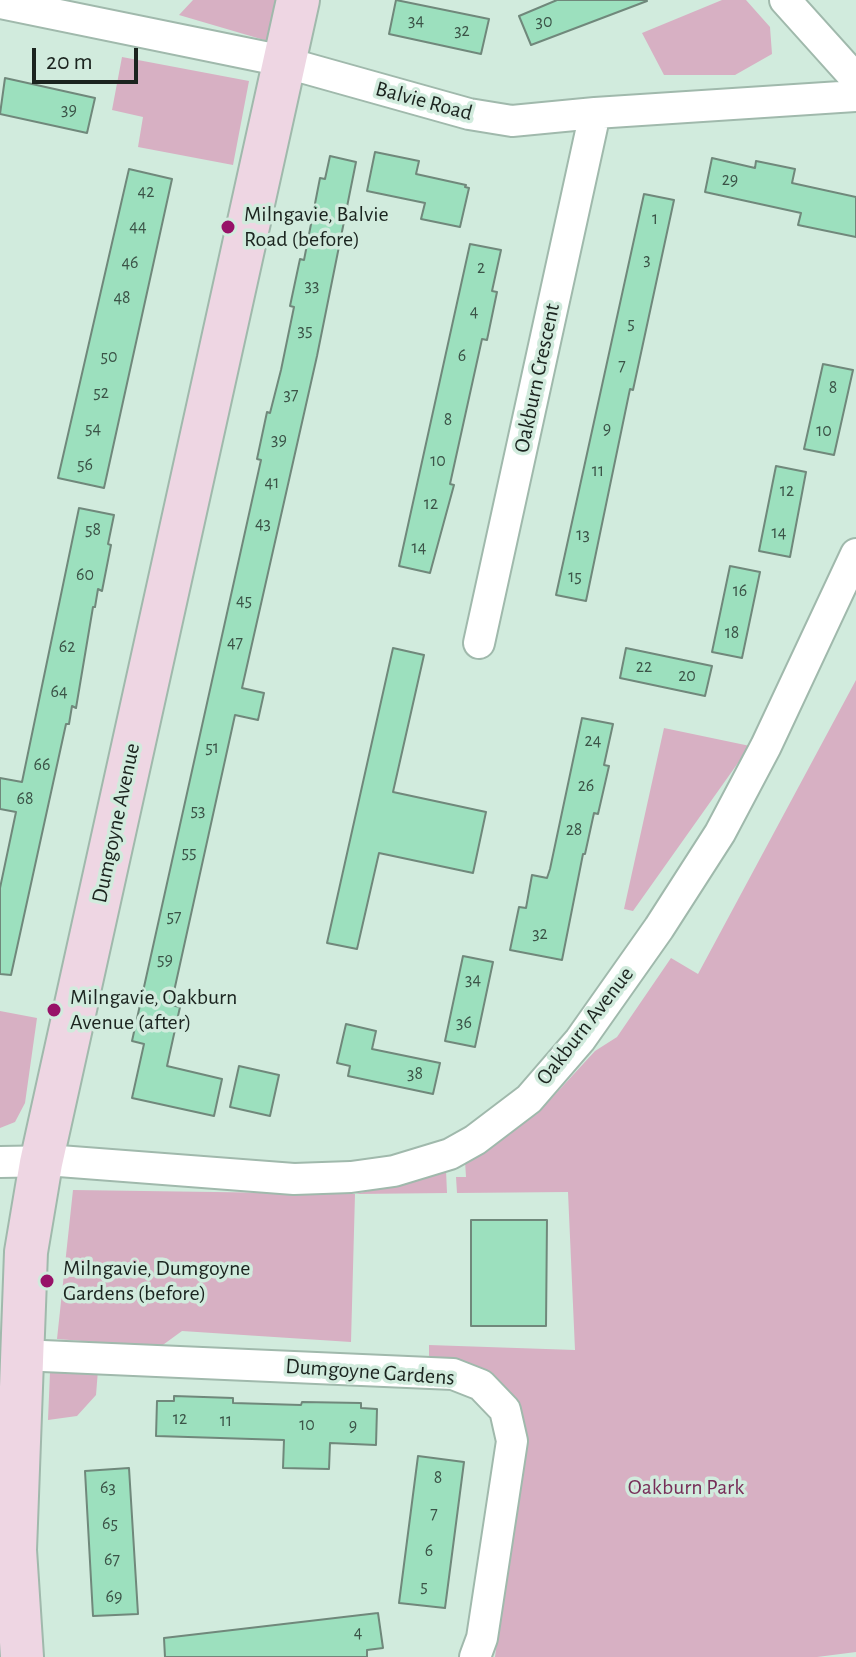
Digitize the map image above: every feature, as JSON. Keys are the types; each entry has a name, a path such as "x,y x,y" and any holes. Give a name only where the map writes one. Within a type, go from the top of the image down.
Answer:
{"street":[{"name":"Dumgoyne Avenue","path":"22,1657 15,1550 26,1252 41,1163 298,0"},
{"path":"785,0 856,79"},
{"name":"Balvie Road","path":"0,3 284,63 469,114 512,121 856,96"},
{"name":"Oakburn Crescent","path":"479,643 595,113"},
{"name":"Oakburn Avenue","path":"0,1162 59,1161 294,1179 351,1177 394,1171 450,1154 502,1121 529,1099 580,1040 659,928 720,833 766,746 856,554"},
{"name":"Dumgoyne Gardens","path":"20,1355 453,1374 481,1385 505,1410 512,1441 482,1638 475,1657"}],"green space":[{"path":"193,0 280,0 271,42 179,15"},
{"path":"722,0 746,0 770,27 772,54 735,75 664,75 642,33"},
{"path":"122,57 249,81 233,165 138,147 143,117 112,110"},
{"name":"Oakburn Park","path":"856,680 856,1652 817,1657 495,1657 522,1445 519,1411 502,1385 488,1372 470,1363 429,1359 429,1345 575,1350 568,1192 457,1193 456,1177 466,1177 465,1161 537,1114 595,1051 617,1037 671,958 698,974"},
{"path":"664,728 750,746 633,911 624,909"},
{"path":"0,1011 37,1018 25,1103 15,1122 0,1128"},
{"path":"446,1170 447,1193 355,1194 400,1184"},
{"path":"73,1190 355,1194 351,1342 182,1331 160,1347 57,1339"},
{"path":"61,1369 98,1370 96,1395 77,1416 48,1420 50,1372"}],"building":[{"path":"396,0 489,19 481,54 389,34"},
{"path":"557,0 647,1 531,45 519,16"},
{"path":"5,78 95,98 87,133 0,114"},
{"path":"375,152 419,161 416,174 466,185 469,188 460,227 421,219 425,203 367,191"},
{"path":"330,156 356,162 317,356 242,688 264,693 258,720 235,715 171,1005 180,1007 167,1066 222,1079 214,1116 132,1098 144,1044 132,1041 261,460 257,459 267,412 270,413 281,370 300,259 304,260 320,178 325,179"},
{"path":"712,158 755,168 756,161 795,169 792,183 856,197 856,237 798,225 801,213 705,192"},
{"path":"129,169 172,179 104,488 58,478"},
{"path":"644,194 674,200 633,390 630,389 586,601 556,595"},
{"path":"470,244 501,250 492,291 497,292 487,340 482,339 450,484 454,485 430,573 399,566"},
{"path":"823,364 853,370 834,455 804,449"},
{"path":"776,466 806,472 790,557 759,551"},
{"path":"79,508 114,515 108,544 111,545 102,591 98,589 93,607 76,708 72,706 69,724 66,724 11,975 0,974 0,888 16,812 0,809 0,778 22,782"},
{"path":"730,566 760,572 742,658 712,652"},
{"path":"393,648 424,655 393,792 486,812 473,873 379,853 357,949 327,943"},
{"path":"626,648 712,666 705,696 620,678"},
{"path":"582,718 613,724 604,765 609,766 598,814 594,813 583,854 562,960 510,950 519,907 526,908 532,875 547,878 550,869"},
{"path":"463,956 493,962 475,1047 445,1041"},
{"path":"346,1024 376,1031 372,1049 440,1063 433,1094 348,1076 350,1066 337,1063"},
{"path":"239,1066 279,1075 270,1116 230,1107"},
{"path":"471,1220 547,1220 546,1326 471,1326"},
{"path":"174,1396 233,1398 233,1403 361,1403 361,1408 377,1409 376,1445 330,1443 329,1469 283,1468 284,1440 156,1436 157,1401 174,1401"},
{"path":"418,1456 464,1462 445,1608 399,1603"},
{"path":"129,1468 138,1614 93,1616 85,1471"},
{"path":"378,1613 383,1648 367,1650 367,1657 165,1657 164,1638"}],"place":[{"name":"Milngavie, Balvie Road (before)","path":"228,227"},
{"name":"Milngavie, Oakburn Avenue (after)","path":"54,1010"},
{"name":"Milngavie, Dumgoyne Gardens (before)","path":"47,1281"}]}
